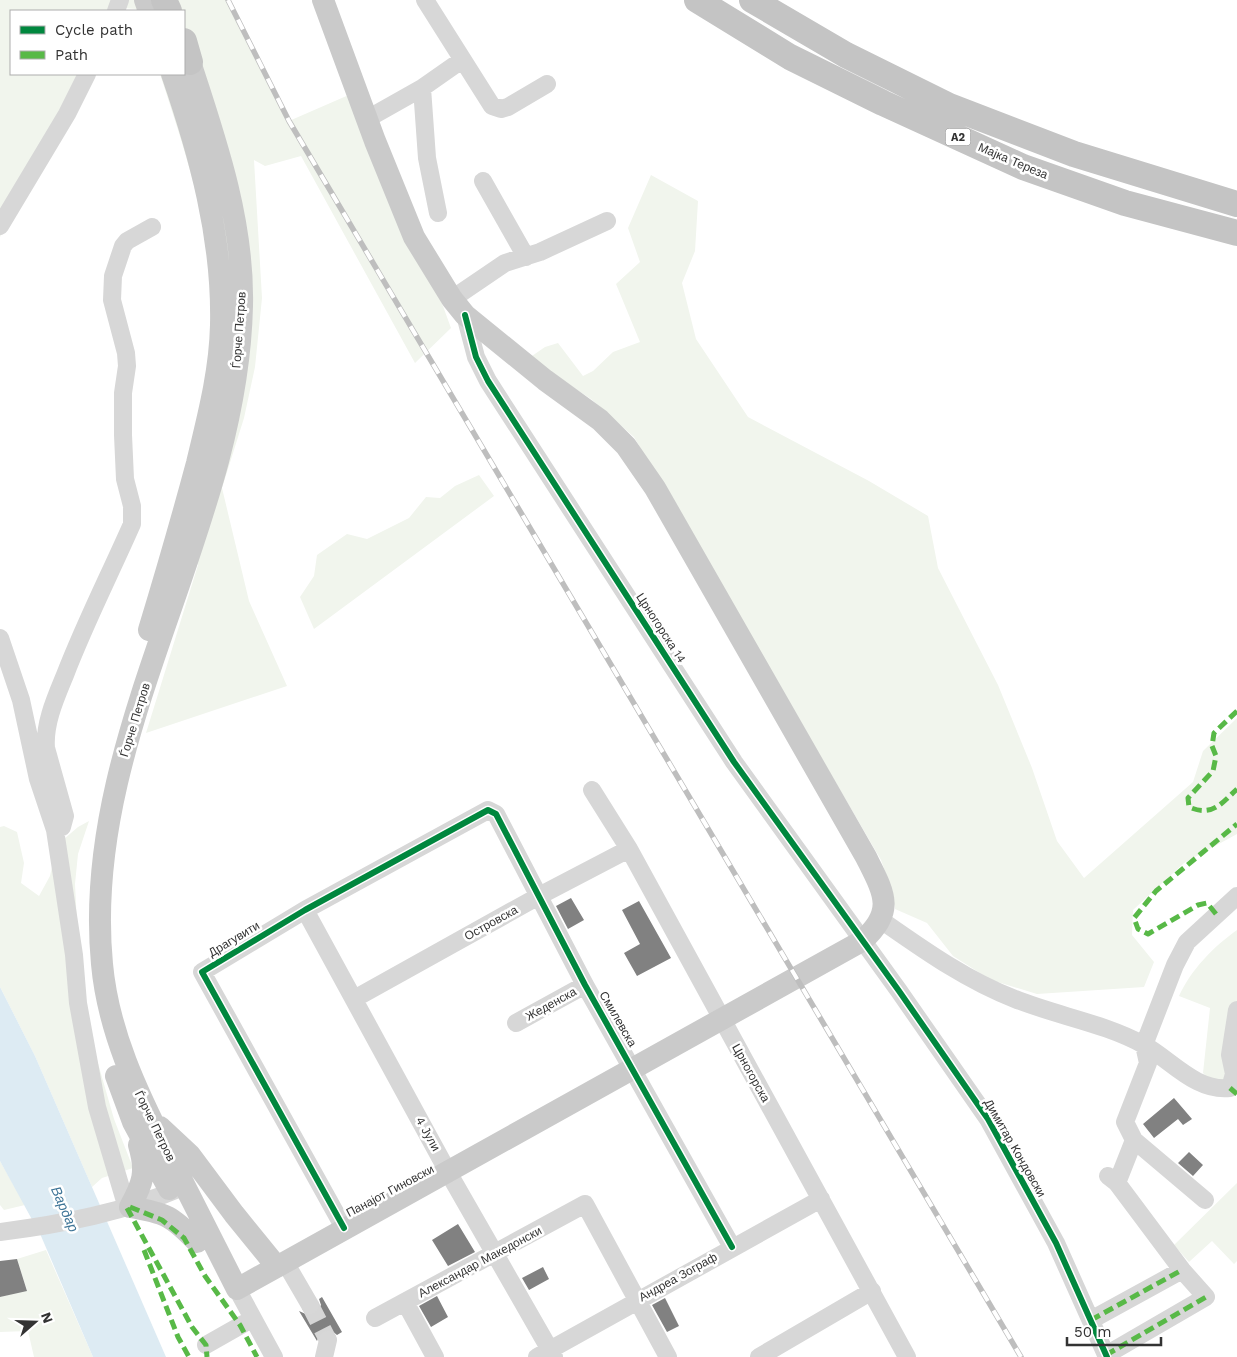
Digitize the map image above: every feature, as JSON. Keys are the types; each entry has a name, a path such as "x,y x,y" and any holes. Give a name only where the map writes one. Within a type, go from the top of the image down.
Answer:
{"highway":[{"name":"Мајка Тереза","path":"697,0 790,56 883,103 1023,167 1125,203 1237,233"},
{"name":"A2","path":"752,0 846,55 950,106 1074,154 1237,204"}],"main road":[{"path":"323,0 414,237 459,307 545,380 600,420 631,453 654,488 866,857 879,884 884,905 881,920"},
{"name":"Ѓорче Петров","path":"185,63 212,130 230,196 240,255 242,306 236,374 221,444 174,602 121,765 104,845 99,886 99,922 102,966 109,1009 142,1121 232,1291"},
{"name":"Панајот Гиновски","path":"232,1291 862,941 881,920"},
{"path":"142,1121 143,1182 125,1208 149,1210 177,1221 197,1242"},
{"path":"142,1121 190,1154 234,1214 281,1264"},
{"name":"Ѓорче Петров","path":"178,1190 197,1242 232,1291"}],"street":[{"path":"427,1 488,103 496,108 508,107 547,84"},
{"path":"367,118 422,88 462,60"},
{"path":"0,226 67,114 86,75"},
{"path":"422,88 426,158 438,213"},
{"path":"483,181 526,257"},
{"path":"459,307 505,263 526,257 607,221"},
{"path":"55,830 62,827 66,816 46,748 47,730 57,696 78,642 121,548 133,516 125,479 123,393 127,366 126,353 112,300 113,276 123,246 127,241 152,227"},
{"name":"Црногорска 14","path":"459,307 476,357 501,401 734,762 862,941"},
{"path":"0,638 21,700 38,779 55,830 74,955 78,1003 97,1107 125,1208"},
{"name":"Црногорска","path":"592,790 629,849 907,1357"},
{"name":"Смилевска","path":"482,813 488,810 496,814 585,985 732,1247"},
{"name":"Драгувити","path":"344,1228 202,972 305,910 482,813"},
{"name":"Островска","path":"354,999 539,896 629,849"},
{"path":"1205,1200 1134,1140 1125,1122 1148,1063 1144,1046 1175,965 1187,942 1237,896"},
{"name":"4 Јули","path":"305,910 495,1254 547,1355"},
{"path":"881,920 946,965 979,983 1014,999 1118,1033 1144,1046 1196,1082 1220,1089 1230,1088 1234,1074 1230,1055 1237,1010"},
{"name":"Димитар Кондовски","path":"862,941 988,1119 1056,1243 1106,1356"},
{"name":"Жеденска","path":"516,1023 585,985"},
{"path":"1106,1356 1206,1297 1182,1270 1112,1180 1134,1140"},
{"path":"0,1232 62,1223 125,1208 178,1190"},
{"name":"Андреа Зограф","path":"547,1355 637,1299 821,1199"},
{"name":"Αлександар Македонски","path":"375,1318 585,1204 637,1299"},
{"path":"281,1264 310,1305"},
{"path":"1091,1320 1182,1270"},
{"name":"Ѓорче Петров","path":"232,1291 243,1324 261,1357"},
{"name":"Ѓорче Петров","path":"232,1291 274,1357"},
{"path":"759,1357 872,1291"},
{"path":"637,1299 668,1357"},
{"path":"406,1302 435,1357"},
{"path":"206,1345 243,1324"}],"shaded area":[{"path":"0,0 118,0 116,10 10,10 10,75 89,75 26,195 0,237"},
{"path":"122,0 230,0 289,121 351,94 436,287 451,328 415,363 301,156 265,166 254,160 262,298 255,367 244,418 222,488 249,601 287,686 146,733 198,565 193,554 190,463 210,352 213,303 205,236 198,203 190,169 160,75 185,75 185,10 136,10 122,8"},
{"path":"651,175 698,201 695,251 682,283 696,339 748,417 869,481 928,516 938,568 998,685 1032,768 1057,841 1084,878 1193,782 1203,751 1237,718 1237,834 1184,863 1133,910 1132,935 1154,962 1144,987 1037,994 991,980 953,956 927,923 895,909 891,888 881,860 634,437 591,399 529,358 545,347 558,343 583,376 593,371 613,352 640,342 616,284 640,262 628,228"},
{"path":"479,475 494,496 314,629 300,597 314,576 317,555 347,534 367,539 409,518 426,497 440,498 455,486"},
{"path":"89,821 78,854 75,884 80,982 89,1032 114,1119 133,1168 102,1178 92,1187 35,1056 0,987 0,827 4,826 17,832 24,863 21,883 39,896 50,876 57,845 78,827"},
{"path":"1237,930 1237,1031 1227,1081 1210,1080 1203,1073 1210,1008 1179,996 1196,968"},
{"path":"0,1161 25,1205 4,1210 0,1205"},
{"path":"1237,1183 1237,1261 1234,1264 1212,1241 1189,1262 1174,1245"},
{"path":"46,1250 93,1357 34,1357 28,1331 0,1332 0,1297 27,1290 17,1259"}],"water":[{"name":"Вардар","path":"0,987 35,1056 166,1357 93,1357 41,1236 0,1161"}],"building":[{"path":"571,898 584,920 568,929 556,906"},
{"path":"639,901 671,958 637,976 624,953 640,944 622,910"},
{"path":"1174,1098 1192,1119 1183,1125 1178,1119 1154,1138 1143,1124"},
{"path":"1189,1152 1203,1165 1193,1176 1178,1163"},
{"path":"458,1224 475,1252 448,1266 432,1240"},
{"path":"17,1259 27,1291 0,1297 0,1261"},
{"path":"543,1267 549,1279 529,1290 522,1278"},
{"path":"437,1296 448,1317 431,1327 419,1306"},
{"path":"322,1297 342,1332 337,1335 331,1330 324,1330 320,1333 317,1341 299,1311 310,1316 316,1314 321,1305 319,1299"},
{"path":"665,1298 679,1326 667,1332 652,1305"}],"tunnel":[{"path":"310,1305 328,1340"}],"railway":[{"path":"228,0 289,121 1021,1357"}],"marked path":[{"path":"1237,711 1214,733 1212,746 1216,756 1213,771 1188,798 1189,807 1197,810 1210,810 1221,804 1237,789"},
{"path":"1216,914 1207,903 1198,905 1148,934 1138,929 1134,918 1156,891 1237,824"},
{"path":"1230,1088 1237,1094"},
{"path":"130,1207 162,1220 184,1238 205,1276 240,1325 257,1357"},
{"path":"127,1208 192,1327 206,1345 207,1357"},
{"path":"144,1250 178,1337 189,1357"},
{"path":"1091,1320 1182,1270"},
{"path":"1106,1355 1206,1297"}],"cycle path":[{"path":"465,315 476,357 488,381 734,762 899,991 988,1119 1056,1243 1107,1357"},
{"path":"344,1228 202,972 305,910 488,810 496,814 585,985 732,1247"}]}
